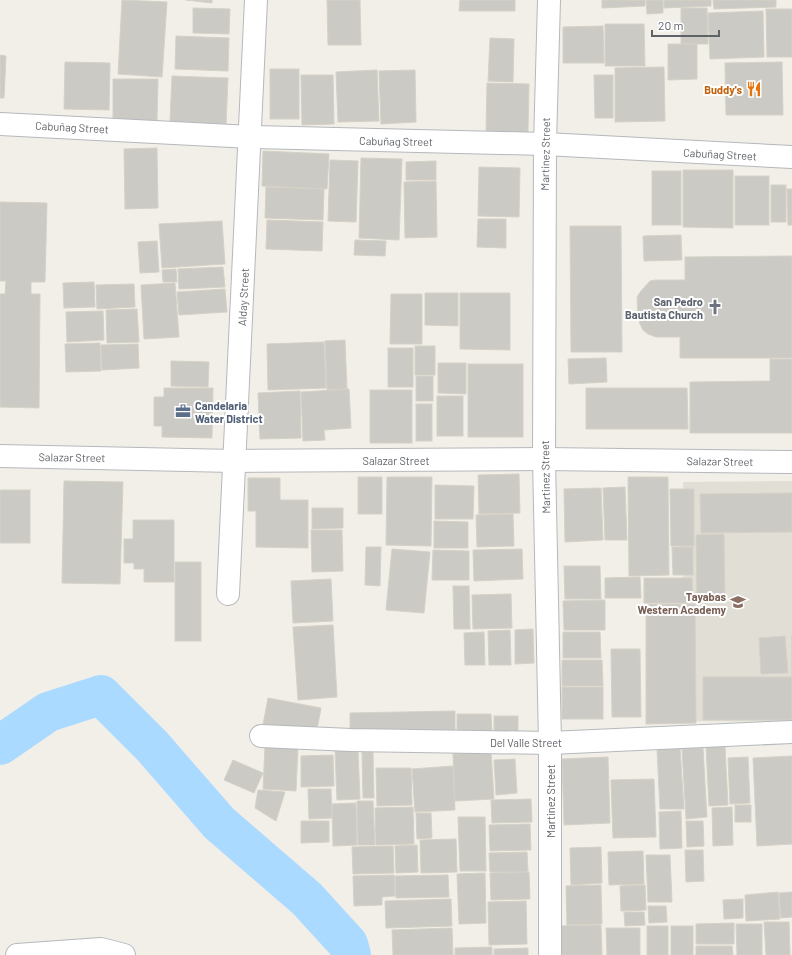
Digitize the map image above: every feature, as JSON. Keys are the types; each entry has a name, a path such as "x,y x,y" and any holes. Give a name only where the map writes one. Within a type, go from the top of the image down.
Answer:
{"street":[{"name":"Alday Street","path":"228,594 251,137 256,0"},
{"name":"Martinez Street","path":"549,0 545,144 544,459 550,743 550,955"},
{"name":"Cabuñag Street","path":"0,124 251,137 545,144 792,158"},
{"name":"Salazar Street","path":"0,456 234,461 544,459 792,462"},
{"name":"Del Valle Street","path":"261,736 359,740 550,743 792,732"},
{"path":"17,955 101,948 124,955"}],"shaded area":[{"name":"Tayabas Western Academy","path":"792,481 792,722 684,721 683,482"}],"building":[{"path":"122,0 167,2 162,77 118,74"},
{"path":"186,0 212,0 212,3"},
{"path":"327,0 360,0 361,45 328,45"},
{"path":"460,0 515,0 515,11 459,11"},
{"path":"602,0 645,0 645,6 602,8"},
{"path":"646,0 663,0 663,13 647,14"},
{"path":"664,0 711,0 711,6 664,8"},
{"path":"713,0 776,0 776,7 714,9"},
{"path":"193,8 230,9 229,34 193,33"},
{"path":"681,8 707,8 708,44 681,44"},
{"path":"766,9 792,9 792,57 767,57"},
{"path":"763,11 764,57 710,59 708,13"},
{"path":"605,24 644,24 645,66 605,66"},
{"path":"603,26 604,63 563,63 563,27"},
{"path":"176,36 229,38 228,71 175,69"},
{"path":"490,38 514,39 513,82 488,81"},
{"path":"668,44 697,44 697,79 668,80"},
{"path":"0,55 6,56 4,98 0,98"},
{"path":"65,62 110,63 109,110 64,109"},
{"name":"Buddy's","path":"782,62 783,115 726,115 725,63"},
{"path":"664,67 665,121 615,122 615,68"},
{"path":"270,69 299,69 299,119 270,119"},
{"path":"377,70 379,121 338,122 336,72"},
{"path":"415,70 416,122 381,124 379,71"},
{"path":"301,75 333,75 334,124 302,125"},
{"path":"594,75 613,75 613,118 595,118"},
{"path":"172,76 228,78 226,124 170,122"},
{"path":"113,79 158,79 157,121 113,120"},
{"path":"487,83 529,84 528,132 486,131"},
{"path":"157,148 158,208 125,209 124,149"},
{"path":"263,151 329,154 327,189 262,186"},
{"path":"361,158 402,159 399,240 359,238"},
{"path":"330,160 358,161 356,222 328,221"},
{"path":"436,161 436,180 406,180 406,162"},
{"path":"479,167 520,168 519,217 478,216"},
{"path":"683,170 733,170 733,228 683,227"},
{"path":"652,171 681,171 681,225 652,225"},
{"path":"735,176 769,176 769,225 735,225"},
{"path":"436,181 437,237 405,238 404,182"},
{"path":"771,185 786,185 786,222 771,222"},
{"path":"266,187 324,189 323,220 265,218"},
{"path":"787,189 792,189 792,225 788,225"},
{"path":"0,202 47,203 45,282 31,282 31,294 40,294 39,408 0,407 0,294 5,294 6,281 0,281"},
{"path":"478,219 506,219 506,248 477,247"},
{"path":"267,220 323,222 322,251 266,249"},
{"path":"222,221 225,264 162,268 159,224"},
{"path":"570,226 621,226 622,352 571,352"},
{"path":"681,235 682,260 644,261 643,236"},
{"path":"355,240 386,241 385,256 354,255"},
{"path":"157,241 159,272 140,273 138,242"},
{"name":"San Pedro Bautista Church","path":"792,256 792,358 680,358 680,337 656,337 643,330 640,324 637,297 641,291 650,281 685,280 685,257"},
{"path":"223,267 225,287 179,289 178,269"},
{"path":"176,269 177,282 163,282 162,270"},
{"path":"94,282 95,307 64,308 63,283"},
{"path":"175,283 179,337 144,339 141,285"},
{"path":"134,284 135,307 97,309 96,285"},
{"path":"225,289 227,312 179,315 177,292"},
{"path":"425,293 458,293 458,326 425,325"},
{"path":"460,293 510,293 510,350 460,349"},
{"path":"391,294 422,294 422,344 390,344"},
{"path":"137,309 139,342 107,343 106,310"},
{"path":"103,311 104,340 67,342 66,312"},
{"path":"345,340 347,389 327,390 325,341"},
{"path":"324,342 326,388 268,390 267,344"},
{"path":"100,343 101,371 66,372 65,344"},
{"path":"138,344 139,368 102,370 101,345"},
{"path":"415,346 435,346 435,375 415,375"},
{"path":"388,348 413,348 413,387 388,387"},
{"path":"606,358 607,382 569,384 568,359"},
{"path":"770,359 792,359 792,433 690,433 690,382 770,381"},
{"path":"171,361 209,362 208,387 171,386"},
{"path":"438,363 466,363 466,394 438,393"},
{"path":"468,364 523,364 523,437 468,437"},
{"path":"416,376 433,376 433,401 416,401"},
{"name":"Candelaria Water District","path":"164,388 213,388 212,438 162,437 162,426 154,426 154,397 164,397"},
{"path":"586,388 687,388 688,429 586,429"},
{"path":"349,389 351,428 324,430 325,440 303,441 301,392"},
{"path":"370,390 412,390 412,443 370,443"},
{"path":"300,391 301,438 260,439 258,393"},
{"path":"437,396 463,396 463,436 437,436"},
{"path":"416,404 432,404 432,441 416,441"},
{"path":"519,474 520,513 479,514 478,475"},
{"path":"358,477 382,477 382,514 358,514"},
{"path":"387,477 432,477 431,546 386,545"},
{"path":"628,477 668,477 669,575 629,576"},
{"path":"248,478 280,478 280,500 308,500 308,548 256,547 256,511 248,511"},
{"path":"64,481 123,482 120,584 62,583"},
{"path":"435,485 474,486 473,519 435,519"},
{"path":"625,487 627,540 605,540 603,488"},
{"path":"601,488 603,540 565,542 564,489"},
{"path":"670,489 694,489 694,546 671,546"},
{"path":"0,490 30,490 30,543 0,543"},
{"path":"792,493 792,532 701,533 700,494"},
{"path":"312,508 343,508 343,528 312,529"},
{"path":"513,514 514,546 477,547 476,515"},
{"path":"133,520 174,520 174,582 144,582 144,569 134,569 134,563 124,563 124,539 133,539"},
{"path":"434,521 468,522 468,548 434,548"},
{"path":"311,530 342,530 343,571 312,572"},
{"path":"724,534 725,601 697,602 696,535"},
{"path":"366,547 381,547 380,586 365,585"},
{"path":"672,547 693,547 693,575 673,575"},
{"path":"392,549 430,552 424,613 386,610"},
{"path":"522,549 523,579 474,581 473,550"},
{"path":"433,550 469,551 469,580 432,580"},
{"path":"175,562 201,562 201,641 175,641"},
{"path":"564,566 600,566 601,599 565,599"},
{"path":"640,577 641,598 605,598 605,578"},
{"path":"644,578 692,578 693,603 644,603"},
{"path":"331,579 333,621 293,623 291,581"},
{"path":"453,586 469,586 470,629 454,629"},
{"path":"511,594 512,628 473,629 472,595"},
{"path":"605,600 605,630 564,630 563,601"},
{"path":"646,604 695,604 696,723 646,724"},
{"path":"333,625 337,697 298,700 293,627"},
{"path":"533,629 534,663 515,664 515,630"},
{"path":"510,630 511,665 489,665 488,631"},
{"path":"484,632 485,665 465,665 464,633"},
{"path":"563,632 600,632 601,658 563,658"},
{"path":"785,636 788,673 761,674 759,638"},
{"path":"611,649 640,649 641,717 612,717"},
{"path":"562,660 602,660 603,686 562,686"},
{"path":"703,677 792,677 792,720 703,720"},
{"path":"562,687 603,687 603,719 562,719"},
{"path":"268,698 321,708 316,735 263,725"},
{"path":"455,711 455,733 350,734 350,713"},
{"path":"457,714 491,714 492,735 457,736"},
{"path":"494,716 518,716 518,740 494,740"},
{"path":"265,745 298,747 296,791 263,789"},
{"path":"725,746 728,805 709,806 706,747"},
{"path":"680,748 684,809 660,809 657,749"},
{"path":"703,748 707,817 686,819 682,749"},
{"path":"358,750 360,799 337,800 335,751"},
{"path":"491,751 494,799 455,801 453,754"},
{"path":"362,752 373,752 374,798 363,798"},
{"path":"333,755 334,786 301,787 301,756"},
{"path":"792,756 792,844 757,846 753,758"},
{"path":"608,757 610,823 564,825 562,759"},
{"path":"748,757 750,803 730,804 728,758"},
{"path":"515,759 517,793 496,795 494,760"},
{"path":"233,760 263,773 254,793 224,780"},
{"path":"453,766 455,810 415,812 412,769"},
{"path":"376,768 411,768 412,805 377,806"},
{"path":"654,779 656,837 613,838 611,780"},
{"path":"308,789 331,789 332,818 309,819"},
{"path":"258,790 285,792 276,821 255,808"},
{"path":"531,799 532,822 492,823 491,800"},
{"path":"357,801 373,801 375,845 358,845"},
{"path":"356,803 357,845 333,846 332,804"},
{"path":"735,805 751,805 751,822 735,822"},
{"path":"413,807 414,844 376,845 375,808"},
{"path":"732,807 733,845 713,846 712,808"},
{"path":"681,811 682,848 660,849 659,812"},
{"path":"416,813 431,813 432,838 417,839"},
{"path":"458,817 485,817 486,871 460,871"},
{"path":"301,821 329,821 329,842 301,843"},
{"path":"686,821 703,821 704,846 687,847"},
{"path":"530,824 531,850 490,851 489,825"},
{"path":"456,839 457,872 421,873 420,840"},
{"path":"417,845 418,872 396,873 395,846"},
{"path":"393,846 394,873 353,874 352,847"},
{"path":"601,847 602,883 571,885 570,848"},
{"path":"685,850 703,850 704,881 686,882"},
{"path":"643,851 644,884 609,885 608,852"},
{"path":"527,852 528,872 490,872 489,853"},
{"path":"646,855 670,855 672,902 648,902"},
{"path":"529,872 530,899 491,900 490,873"},
{"path":"485,873 486,923 459,924 457,874"},
{"path":"394,875 395,896 382,897 382,905 354,906 353,876"},
{"path":"448,875 449,897 396,898 395,876"},
{"path":"601,885 602,924 567,925 566,886"},
{"path":"645,885 646,910 621,911 620,886"},
{"path":"778,892 780,919 746,921 745,895"},
{"path":"792,892 792,917 781,918 779,893"},
{"path":"451,899 452,926 386,928 385,901"},
{"path":"743,899 743,918 724,919 723,900"},
{"path":"526,901 527,944 489,945 488,902"},
{"path":"648,906 666,906 667,922 649,923"},
{"path":"624,912 644,912 645,925 625,926"},
{"path":"764,922 789,922 790,955 766,955"},
{"path":"734,923 734,944 696,944 696,924"},
{"path":"736,924 762,924 762,955 737,955"},
{"path":"601,925 602,955 559,955 558,926"},
{"path":"647,926 668,926 668,955 647,955"},
{"path":"671,926 693,926 693,955 671,955"},
{"path":"452,928 453,955 393,955 392,930"},
{"path":"606,928 640,928 640,955 607,955"},
{"path":"696,946 732,946 733,955 696,955"},
{"path":"492,947 492,955 455,955 455,948"},
{"path":"528,948 528,955 494,955 494,949"}],"waterway":[{"path":"0,745 48,712 101,695 152,746 219,823 307,899 348,944 351,955"}],"place":[{"name":"Buddy's","path":"754,89"},
{"name":"San Pedro Bautista Church","path":"715,307"},
{"name":"Candelaria Water District","path":"183,411"},
{"name":"Tayabas Western Academy","path":"738,602"}]}
